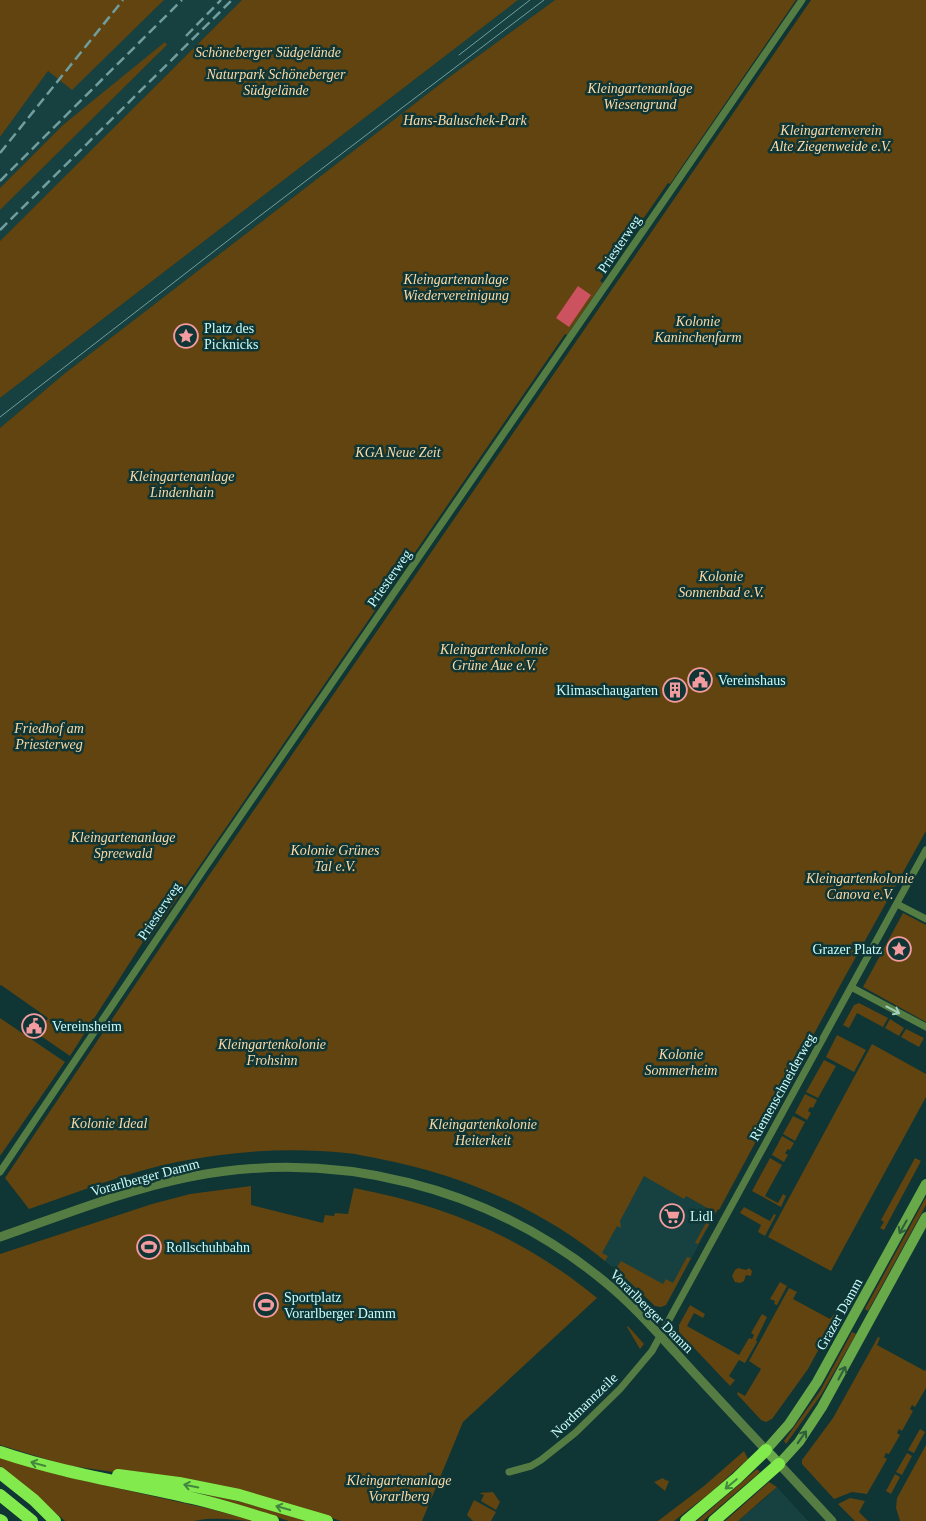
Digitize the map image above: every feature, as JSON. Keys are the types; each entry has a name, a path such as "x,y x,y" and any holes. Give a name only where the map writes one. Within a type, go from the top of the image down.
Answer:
{"highway":[{"path":"686,1521 737,1478 766,1450"},
{"path":"0,1452 39,1465 193,1498 272,1521"},
{"path":"714,1521 779,1464"},
{"path":"0,1472 27,1494 55,1521"},
{"path":"78,1472 117,1474 187,1485 239,1496 327,1521"},
{"path":"0,1495 32,1521"}],"main road":[{"name":"Grazer Damm","path":"766,1450 789,1424 808,1398 926,1184"},
{"path":"779,1464 796,1446 822,1407 926,1218"},
{"path":"853,1318 868,1326"},
{"name":"Vorarlberger Damm","path":"766,1450 779,1464"}],"street":[{"name":"Priesterweg","path":"0,1172 204,868 802,0"},
{"name":"Riemenschneiderweg","path":"660,1336 926,850"},
{"path":"897,904 926,920"},
{"path":"851,987 926,1028"},
{"name":"Vorarlberger Damm","path":"0,1237 148,1188 200,1175 249,1168 314,1168 349,1171 387,1177 436,1189 469,1201 517,1223 547,1240 593,1273 632,1306 766,1450"},
{"name":"Nordmannzeile","path":"509,1472 531,1466 541,1460 582,1427 646,1359 660,1336"},
{"name":"Vorarlberger Damm","path":"779,1464 832,1521"}],"shaded area":[{"path":"164,0 242,0 0,241 0,210 167,45 63,125 0,188 0,137 48,71 72,89"},
{"path":"518,0 555,0 448,78 64,374 0,428 0,398"},
{"path":"578,286 591,295 569,327 556,318"},
{"path":"631,1162 677,1187 688,1197 716,1213 666,1305 661,1307 655,1306 615,1269 584,1244"},
{"path":"777,1487 808,1521 738,1521 762,1501"}],"green space":[{"path":"0,0 164,0 72,90 48,71 0,137"},
{"name":"Naturpark Schöneberger Südgelände","path":"242,0 518,0 0,398 0,241"},
{"path":"555,0 796,0 670,184 668,183 641,222 633,217 629,223 635,230 600,281 603,283 567,335 565,334 146,944 143,942 70,1056 38,1034 48,1018 0,986 0,428 64,374 448,78"},
{"path":"811,0 926,0 926,831 719,1210 716,1213 686,1196 684,1199 644,1176 620,1221 621,1228 617,1226 602,1253 608,1256 605,1261 554,1225 499,1196 470,1184 441,1174 380,1159 350,1153 304,1150 219,1155 158,1166 29,1209 5,1178 201,887"},
{"path":"165,42 167,45 0,210 0,188 63,125"},
{"name":"Grazer Platz","path":"903,913 926,925 926,1022 863,987"},
{"path":"859,1003 888,1018 883,1027 857,1013 849,1028 843,1025 854,1005"},
{"path":"0,1018 65,1062 0,1156"},
{"path":"890,1019 904,1028 899,1036 885,1028"},
{"path":"906,1029 924,1038 919,1047 901,1037"},
{"path":"837,1035 866,1050 854,1072 826,1057"},
{"path":"872,1044 926,1074 926,1097 831,1271 768,1237"},
{"path":"824,1060 836,1066 818,1098 806,1092"},
{"path":"805,1094 817,1100 813,1108 810,1107 808,1111 811,1113 807,1120 795,1113"},
{"path":"793,1116 805,1122 795,1141 783,1134"},
{"path":"782,1136 794,1143 790,1150 788,1149 785,1153 788,1155 784,1162 772,1155"},
{"path":"770,1158 782,1165 765,1196 778,1203 783,1194 786,1196 781,1207 752,1191"},
{"path":"915,1158 921,1161 884,1230 880,1228 884,1222 881,1220"},
{"name":"Sportplatz Vorarlberger Damm","path":"251,1186 251,1205 323,1223 325,1215 334,1216 335,1213 348,1214 354,1188 421,1204 483,1227 512,1241 569,1276 597,1298 463,1422 422,1521 341,1521 317,1513 175,1481 65,1465 0,1445 0,1254 152,1204 190,1194"},
{"path":"926,1197 926,1205 868,1311 865,1309"},
{"path":"744,1207 770,1221 774,1214 776,1215 765,1236 758,1232 761,1225 740,1213"},
{"path":"708,1219 711,1221 698,1244 695,1243"},
{"path":"687,1257 691,1258 666,1305 661,1307 655,1306 616,1269 621,1261 663,1284 666,1279 673,1283"},
{"path":"738,1268 746,1270 749,1268 752,1271 751,1276 746,1275 744,1281 740,1283 735,1282 732,1276"},
{"path":"780,1282 787,1286 777,1305 774,1304 775,1301 770,1299"},
{"path":"789,1288 797,1292 793,1299 830,1319 835,1313 838,1314 808,1369 772,1419 766,1422 761,1420 737,1394 738,1392 745,1396 761,1369 749,1361"},
{"path":"690,1305 705,1314 703,1318 694,1313 687,1326 739,1355 749,1338 752,1339 754,1335 751,1333 762,1314 767,1317 756,1340 757,1342 745,1363 739,1360 729,1376 735,1380 730,1386 679,1332 679,1325"},
{"path":"627,1327 644,1344 640,1349"},
{"path":"852,1332 856,1334 821,1395 786,1444 784,1441 820,1391"},
{"path":"878,1337 880,1338 877,1345 925,1371 926,1369 926,1388 915,1407 912,1405 910,1409 913,1411 902,1431 899,1429 897,1433 900,1435 889,1454 886,1453 884,1457 887,1459 867,1494 852,1492 834,1499 802,1464 802,1460 833,1418"},
{"path":"920,1429 925,1432 914,1453 908,1450"},
{"path":"926,1445 926,1521 900,1521 896,1508 897,1498"},
{"path":"744,1451 748,1459 710,1493 674,1521 658,1521 704,1486"},
{"path":"907,1453 912,1456 902,1475 896,1472"},
{"path":"0,1457 63,1476 256,1521 218,1519 194,1521 65,1521 0,1466"},
{"path":"757,1469 760,1472 703,1521 697,1521"},
{"path":"895,1474 900,1477 891,1494 886,1491"},
{"path":"663,1478 669,1481 665,1491 654,1482"},
{"path":"769,1482 777,1487 738,1521 725,1521"},
{"path":"493,1492 500,1502 496,1510 481,1501 484,1495 479,1493"},
{"path":"199,1493 242,1502 313,1521 289,1521"},
{"path":"850,1498 865,1501 859,1512 868,1521 855,1521 838,1504"},
{"path":"474,1500 496,1512 491,1521 473,1521 467,1515"}],"tram line":[{"path":"459,55 530,0"},
{"path":"0,417 257,218 544,0"}],"railway":[{"path":"0,153 123,0"},
{"path":"0,181 182,0"},
{"path":"186,36 221,0"},
{"path":"0,230 232,0"}],"place":[{"name":"Platz des Picknicks","path":"186,336"},
{"name":"Vereinshaus","path":"700,680"},
{"name":"Klimaschaugarten","path":"675,690"},
{"name":"Grazer Platz","path":"899,949"},
{"name":"Vereinsheim","path":"34,1026"},
{"name":"Lidl","path":"672,1216"},
{"name":"Rollschuhbahn","path":"149,1247"},
{"name":"Sportplatz Vorarlberger Damm","path":"266,1305"}],"park label":[{"name":"Schöneberger Südgelände","path":"268,52"},
{"name":"Kleingartenanlage Wiesengrund","path":"640,96"},
{"name":"Hans-Baluschek-Park","path":"465,120"},
{"name":"Kleingartenverein Alte Ziegenweide e.V.","path":"831,138"},
{"name":"Kleingartenanlage Wiedervereinigung","path":"456,288"},
{"name":"Kolonie Kaninchenfarm","path":"698,330"},
{"name":"KGA Neue Zeit","path":"398,452"},
{"name":"Kleingartenanlage Lindenhain","path":"182,484"},
{"name":"Kolonie Sonnenbad e.V.","path":"721,584"},
{"name":"Kleingartenkolonie Grüne Aue e.V.","path":"494,658"},
{"name":"Friedhof am Priesterweg","path":"49,736"},
{"name":"Kleingartenanlage Spreewald","path":"123,846"},
{"name":"Kolonie Grünes Tal e.V.","path":"335,858"},
{"name":"Kleingartenkolonie Canova e.V.","path":"860,886"},
{"name":"Kleingartenkolonie Frohsinn","path":"272,1052"},
{"name":"Kolonie Sommerheim","path":"681,1062"},
{"name":"Kolonie Ideal","path":"109,1123"},
{"name":"Kleingartenkolonie Heiterkeit","path":"483,1132"},
{"name":"Kleingartenanlage Vorarlberg","path":"399,1488"}]}
